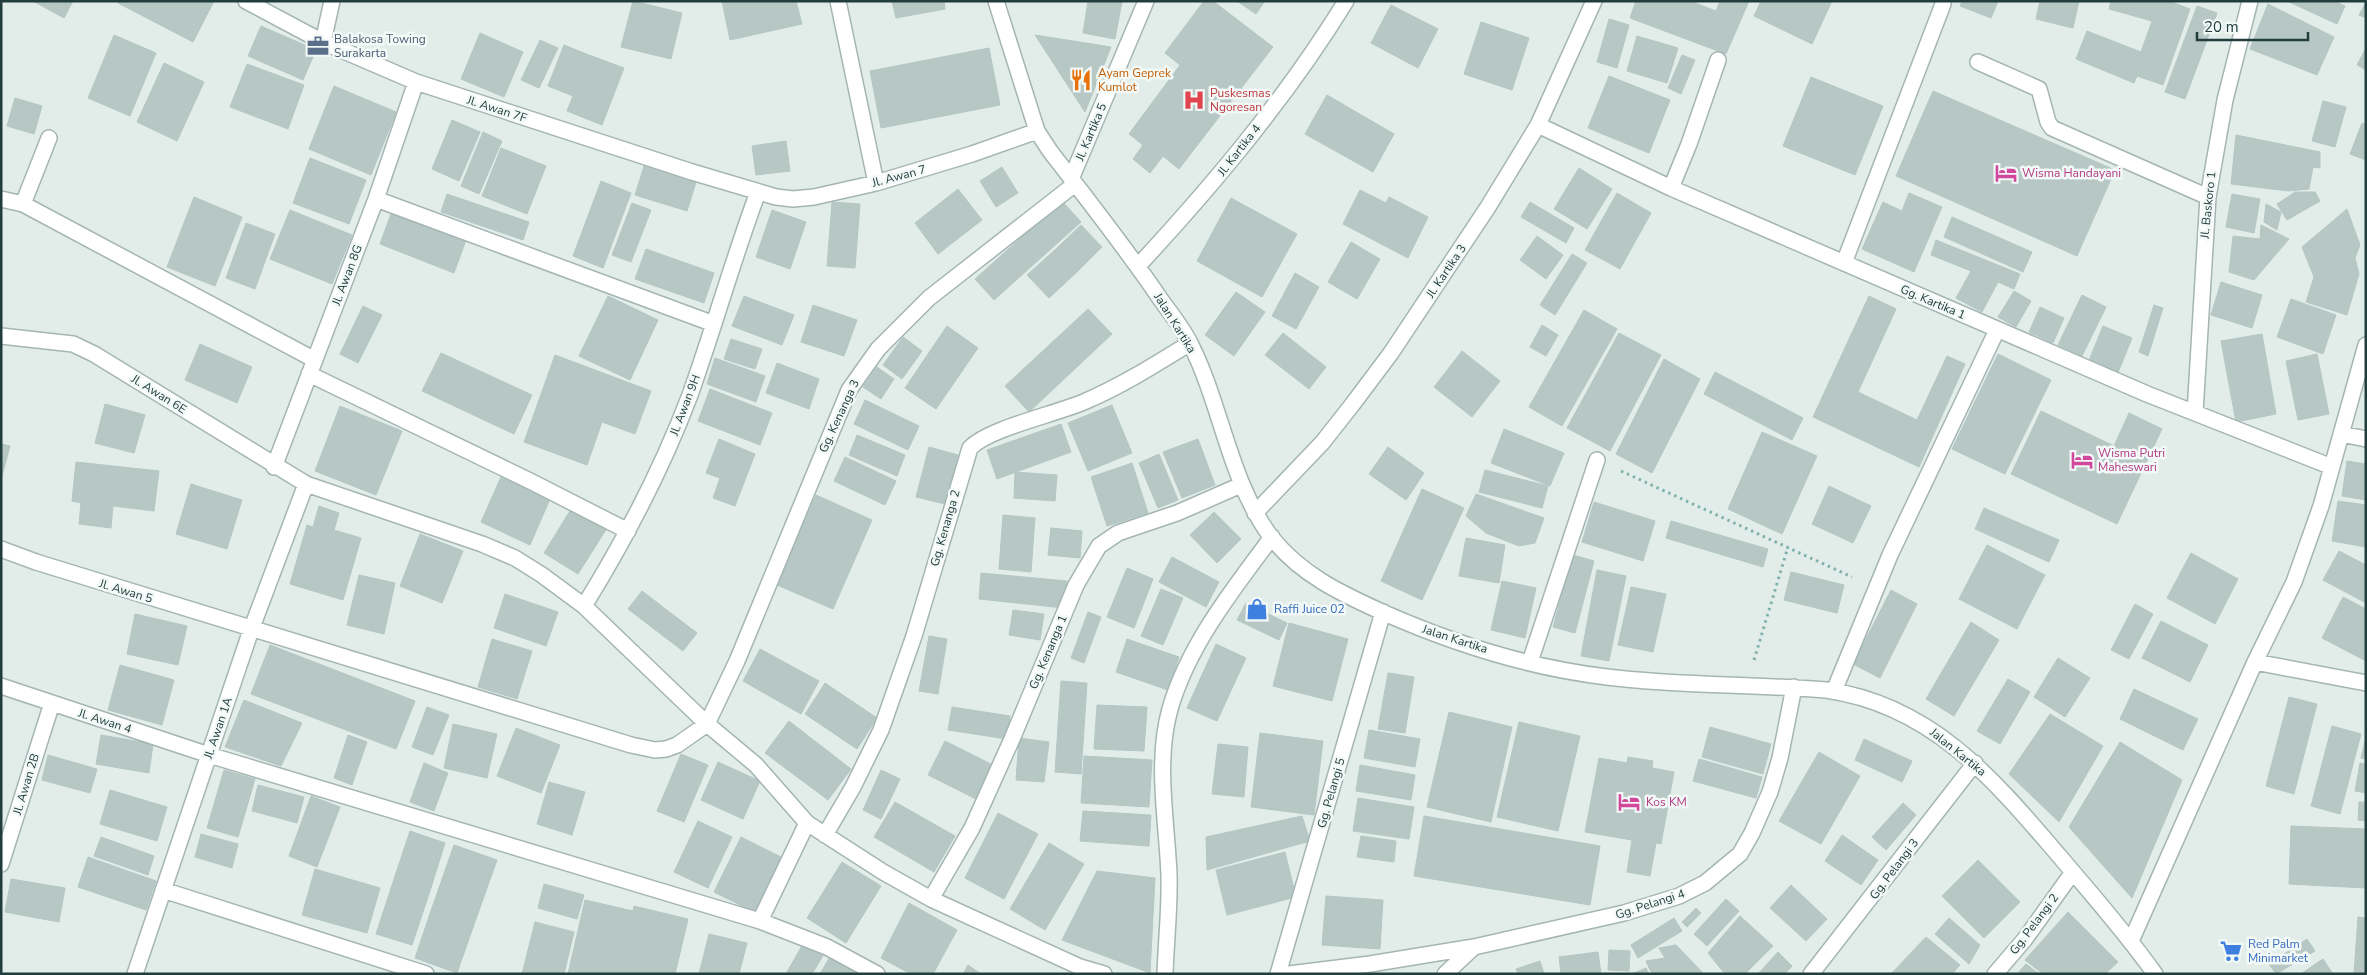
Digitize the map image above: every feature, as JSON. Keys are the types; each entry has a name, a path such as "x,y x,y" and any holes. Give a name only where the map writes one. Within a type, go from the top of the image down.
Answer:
{"street":[{"name":"Jl. Awan 7F","path":"246,1 323,42 416,82 758,192"},
{"path":"323,42 332,1"},
{"path":"838,1 876,183"},
{"name":"Jalan Kartika","path":"996,1 1038,131 1073,181 1138,266 1190,343 1208,384 1241,484 1255,513 1289,558 1313,577 1348,597 1429,631 1530,662 1574,672 1608,677 1743,686 1794,687 1834,691 1853,694 1891,707 1935,731 1975,763 2024,815 2131,941 2154,974"},
{"name":"Jl. Kartika 5","path":"1073,181 1146,1"},
{"name":"Jl. Kartika 4","path":"1138,266 1224,170 1275,105 1346,1"},
{"name":"Jl. Kartika 3","path":"1255,513 1322,443 1391,352 1483,215 1538,126 1594,1"},
{"name":"Jl. Baskoro 1","path":"2195,413 2208,197 2225,100 2250,1"},
{"path":"1844,263 1943,4"},
{"path":"1670,188 1689,144 1718,60"},
{"path":"1978,62 2037,87 2044,100 2048,122 2052,128 2208,197"},
{"name":"Jl. Awan 8G","path":"274,467 376,199 416,82"},
{"name":"Gg. Kartika 1","path":"1538,126 1670,188 1997,330 2195,413 2332,467"},
{"name":"Jl. Awan 7","path":"758,192 793,199 814,197 876,183 927,168 1038,131"},
{"path":"23,204 49,138"},
{"name":"Gg. Kenanga 3","path":"708,724 839,412 862,369 909,316 929,298 1073,181"},
{"name":"Jl. Awan 9H","path":"584,606 652,486 671,442 714,324 758,192"},
{"path":"1,199 23,204 315,360"},
{"path":"376,199 714,324"},
{"path":"1834,691 1890,554 1997,330"},
{"name":"Jl. Awan 6E","path":"1,336 73,344 94,354 274,467 306,484 482,544 515,558 584,606 708,724 756,765 808,823 931,899 1080,967 1104,974"},
{"name":"Gg. Kenanga 2","path":"825,835 853,787 881,730 914,636 970,448 986,436 1087,401 1132,379 1190,343"},
{"path":"2131,941 2255,662 2294,582 2309,543 2366,345"},
{"path":"309,374 532,482 628,531"},
{"path":"2341,434 2366,439"},
{"path":"1530,662 1597,460"},
{"name":"Jl. Awan 1A","path":"135,974 251,630 306,484"},
{"name":"Gg. Kenanga 1","path":"931,899 972,828 1012,739 1076,585 1099,546 1118,533 1177,513 1241,484"},
{"path":"1165,974 1169,878 1164,744 1170,710 1195,652 1223,605 1272,537"},
{"name":"Jl. Awan 5","path":"1,549 36,562 251,630 655,750 677,745 708,724"},
{"name":"Gg. Pelangi 5","path":"1278,974 1383,612"},
{"path":"2255,662 2366,683"},
{"name":"Jl. Awan 4","path":"1,686 208,755 760,921 827,947 877,974"},
{"name":"Gg. Pelangi 4","path":"1288,974 1370,964 1474,946 1632,911 1679,896 1705,883 1740,854 1752,833 1775,775 1794,687"},
{"name":"Jl. Awan 2B","path":"1,864 52,703"},
{"name":"Gg. Pelangi 3","path":"1811,974 1975,763"},
{"path":"760,921 808,823"},
{"name":"Gg. Pelangi 2","path":"1994,974 2024,940 2072,872"},
{"path":"163,890 426,974"},
{"path":"1445,974 1474,946"}],"path":[{"path":"1597,460 1854,578"},
{"path":"1743,686 1753,663 1788,547"}],"building":[{"path":"33,1 73,1 64,18"},
{"path":"119,1 214,1 193,42 118,3"},
{"path":"633,1 682,13 671,59 621,47"},
{"path":"722,1 796,1 802,24 730,40"},
{"path":"892,1 944,1 945,9 896,18"},
{"path":"1088,1 1122,1 1115,39 1083,33"},
{"name":"Puskesmas Ngoresan","path":"1204,1 1213,1 1273,47 1179,169 1163,156 1150,173 1133,159 1143,145 1129,134 1180,65 1165,53"},
{"path":"1237,1 1265,1 1256,14"},
{"path":"1636,1 1690,1 1716,11 1720,1 1749,1 1726,54 1630,18"},
{"path":"1761,1 1832,1 1812,44 1754,16"},
{"path":"1962,1 1998,1 1991,18 1960,6"},
{"path":"2040,1 2079,1 2073,28 2036,19"},
{"path":"2111,1 2169,1 2190,9 2163,85 2137,76 2134,83 2076,59 2087,31 2141,52 2152,21 2109,9"},
{"path":"2287,1 2334,1 2345,6 2337,24"},
{"path":"2366,2 2366,18 2359,15"},
{"path":"2268,4 2334,37 2317,75 2250,49"},
{"path":"1391,5 1438,29 1418,68 1371,43"},
{"path":"2197,6 2217,13 2185,99 2165,92"},
{"path":"1609,19 1629,25 1617,68 1597,62"},
{"path":"1481,22 1529,38 1512,90 1464,74"},
{"path":"261,26 316,50 303,80 248,56"},
{"path":"480,33 523,52 504,97 461,79"},
{"path":"114,35 156,53 130,116 88,98"},
{"name":"Ayam Geprek Kumlot","path":"1035,35 1111,47 1085,112"},
{"path":"1637,36 1678,48 1667,83 1627,71"},
{"path":"540,40 558,48 539,88 521,80"},
{"path":"564,45 589,55 573,96 548,86"},
{"path":"989,48 1000,105 881,128 870,71"},
{"path":"2366,48 2366,70 2357,65"},
{"path":"589,55 624,68 602,125 567,111"},
{"path":"1682,55 1695,60 1681,94 1668,88"},
{"path":"164,63 204,82 177,141 137,122"},
{"path":"247,64 304,85 288,129 230,107"},
{"path":"1609,76 1670,100 1649,153 1588,128"},
{"path":"1811,77 1883,106 1855,175 1783,146"},
{"path":"334,86 396,112 371,175 309,149"},
{"name":"Wisma Handayani","path":"1933,91 2115,170 2077,256 1896,176"},
{"path":"1327,95 1394,134 1373,172 1305,134"},
{"path":"15,98 42,106 34,134 7,126"},
{"path":"2323,101 2346,107 2335,147 2312,141"},
{"path":"452,120 480,132 459,181 432,169"},
{"path":"2362,123 2366,125 2366,160 2350,154"},
{"path":"483,132 502,141 479,194 461,186"},
{"path":"2236,135 2320,152 2320,168 2313,167 2309,189 2288,191 2231,184"},
{"path":"786,141 790,171 756,175 752,146"},
{"path":"501,148 546,166 527,214 482,196"},
{"path":"310,158 366,180 349,224 293,203"},
{"path":"645,163 697,179 687,211 635,195"},
{"path":"1002,167 1018,193 996,207 980,181"},
{"path":"1579,168 1612,189 1587,229 1554,209"},
{"path":"601,181 631,193 603,268 573,256"},
{"path":"958,189 982,220 938,254 915,223"},
{"path":"1360,190 1386,203 1389,197 1428,217 1408,258 1343,224"},
{"path":"2295,192 2315,192 2320,201 2287,220 2277,204"},
{"path":"1617,193 1651,213 1620,269 1585,250"},
{"path":"1909,193 1942,207 1914,272 1862,249 1883,202 1902,211"},
{"path":"447,194 529,222 523,240 441,212"},
{"path":"2232,194 2260,199 2254,233 2226,227"},
{"path":"194,197 242,217 215,286 167,267"},
{"path":"1231,198 1297,234 1262,297 1197,261"},
{"path":"1062,201 1081,222 994,300 975,279"},
{"path":"832,202 860,204 855,268 827,266"},
{"path":"1530,202 1574,228 1566,243 1521,217"},
{"path":"632,203 651,210 631,262 612,255"},
{"path":"2266,204 2281,212 2277,230 2264,222"},
{"path":"2347,209 2360,245 2355,258 2359,274 2347,315 2306,302 2314,277 2302,247"},
{"path":"290,210 352,235 332,284 270,259"},
{"path":"772,210 806,222 790,269 756,257"},
{"path":"392,211 466,240 454,273 380,244"},
{"path":"1952,217 2032,252 2023,272 1944,237"},
{"path":"246,223 275,234 255,289 226,278"},
{"path":"1081,225 1102,247 1078,271 1057,248"},
{"path":"2261,225 2289,239 2254,280 2229,272 2233,236 2260,239"},
{"path":"1537,236 1563,255 1546,279 1520,260"},
{"path":"1936,240 2020,274 2014,289 1998,282 1982,312 1956,298 1971,271 1931,255"},
{"path":"1351,242 1380,259 1357,299 1328,282"},
{"path":"1057,248 1078,271 1049,298 1027,275"},
{"path":"646,249 714,273 704,303 635,279"},
{"path":"1572,254 1587,263 1555,315 1540,305"},
{"path":"1295,273 1319,287 1296,329 1272,316"},
{"path":"2221,282 2262,295 2252,328 2211,315"},
{"path":"2014,291 2031,301 2016,327 1998,317"},
{"path":"1236,292 1265,312 1234,356 1205,335"},
{"path":"2082,295 2106,307 2082,356 2058,345"},
{"path":"608,296 658,320 630,380 579,356"},
{"path":"744,296 794,315 782,345 732,326"},
{"path":"1869,296 1896,309 1858,392 1917,420 1947,356 1965,364 1919,467 1813,417"},
{"path":"2291,299 2336,315 2323,354 2277,337"},
{"path":"813,305 857,320 844,356 801,342"},
{"path":"2154,305 2163,308 2148,356 2139,352"},
{"path":"363,306 382,315 358,363 340,354"},
{"path":"2040,307 2064,318 2053,343 2029,332"},
{"path":"1088,309 1112,334 1029,412 1005,386"},
{"path":"1584,310 1617,329 1562,426 1529,407"},
{"path":"1542,325 1558,335 1546,356 1530,347"},
{"path":"947,326 978,348 936,409 905,388"},
{"path":"2103,326 2132,338 2117,375 2088,363"},
{"path":"1283,333 1326,367 1309,389 1265,355"},
{"path":"1619,333 1661,355 1610,451 1567,428"},
{"path":"2262,334 2276,414 2236,422 2221,341"},
{"path":"903,337 922,351 902,379 883,365"},
{"path":"731,339 762,349 755,369 724,359"},
{"path":"200,344 252,367 237,403 185,380"},
{"path":"1462,351 1500,381 1472,417 1434,387"},
{"path":"441,353 532,395 514,434 422,391"},
{"path":"1998,354 2051,380 2005,474 1952,449"},
{"path":"2317,354 2329,414 2298,420 2286,361"},
{"path":"555,355 651,391 635,434 602,422 587,465 524,442"},
{"path":"715,358 765,376 756,402 707,384"},
{"path":"1664,359 1700,379 1652,473 1616,454"},
{"path":"777,363 819,379 809,409 766,393"},
{"path":"877,367 894,379 881,399 863,387"},
{"path":"1715,372 1803,418 1792,440 1704,394"},
{"path":"710,389 772,413 760,445 698,421"},
{"path":"865,400 919,426 908,450 854,424"},
{"path":"105,404 145,415 134,453 95,443"},
{"path":"1112,405 1132,453 1088,471 1068,423"},
{"path":"340,406 402,431 376,495 315,471"},
{"name":"Wisma Putri Maheswari","path":"2041,411 2114,446 2129,413 2162,429 2117,524 2011,474"},
{"path":"1061,424 1071,452 997,479 987,450"},
{"path":"1504,429 1564,453 1550,486 1491,463"},
{"path":"1762,432 1817,456 1782,534 1728,509"},
{"path":"857,435 905,455 897,476 849,455"},
{"path":"719,439 755,454 735,506 713,498 720,478 706,473"},
{"path":"1198,439 1215,485 1182,498 1163,452"},
{"path":"1,444 10,446 1,480"},
{"path":"929,447 958,455 945,504 916,497"},
{"path":"1388,447 1424,473 1406,500 1369,474"},
{"path":"1159,454 1178,500 1158,508 1139,463"},
{"path":"845,457 896,481 885,505 834,481"},
{"path":"2347,461 2366,464 2366,500 2342,496"},
{"path":"76,462 159,471 154,511 113,506 111,528 79,524 81,503 72,501"},
{"path":"1132,463 1148,513 1107,526 1091,477"},
{"path":"1485,470 1548,486 1542,508 1479,492"},
{"path":"1015,472 1057,475 1055,501 1014,498"},
{"path":"501,477 550,499 530,545 481,522"},
{"path":"191,484 242,500 227,549 176,534"},
{"path":"1829,486 1871,506 1853,543 1812,524"},
{"path":"1422,489 1464,508 1422,600 1381,581"},
{"path":"1476,494 1544,518 1535,543 1519,546 1486,533 1466,516"},
{"path":"816,495 872,520 833,609 777,585"},
{"path":"2338,501 2366,505 2366,547 2332,541"},
{"path":"1594,502 1655,521 1643,561 1582,542"},
{"path":"319,506 339,513 334,530 361,538 343,600 290,584 307,525 313,527"},
{"path":"573,506 607,528 578,574 544,553"},
{"path":"1984,508 2059,540 2049,562 1975,529"},
{"path":"1214,512 1241,539 1217,563 1190,535"},
{"path":"1003,515 1035,518 1031,572 999,569"},
{"path":"1671,521 1768,549 1763,567 1666,538"},
{"path":"1051,528 1082,531 1080,558 1048,555"},
{"path":"420,534 463,551 442,603 400,586"},
{"path":"1466,538 1505,545 1499,583 1459,576"},
{"path":"1987,545 2045,575 2017,629 1959,599"},
{"path":"2339,551 2366,565 2366,603 2323,580"},
{"path":"2191,553 2238,579 2215,624 2167,598"},
{"path":"1573,555 1594,561 1575,633 1553,627"},
{"path":"1172,557 1219,582 1206,607 1159,582"},
{"path":"1127,568 1153,579 1134,628 1107,617"},
{"path":"1597,570 1626,576 1609,661 1581,656"},
{"path":"1791,572 1844,585 1837,613 1784,600"},
{"path":"981,573 1067,581 1064,608 979,599"},
{"path":"359,575 395,583 384,634 347,625"},
{"path":"1502,581 1536,588 1525,638 1491,630"},
{"path":"1631,587 1666,594 1653,652 1618,645"},
{"path":"1161,589 1183,598 1163,645 1141,636"},
{"path":"1891,590 1917,604 1880,678 1853,664"},
{"path":"642,591 697,633 683,651 628,609"},
{"path":"505,594 558,612 546,646 494,628"},
{"path":"2343,597 2366,609 2366,661 2322,638"},
{"path":"1246,603 1287,623 1279,640 1237,620"},
{"path":"2135,604 2153,614 2129,659 2111,650"},
{"path":"1013,610 1044,614 1040,640 1009,635"},
{"path":"1088,612 1101,617 1084,663 1071,658"},
{"path":"135,614 187,626 178,665 127,654"},
{"path":"2161,621 2208,645 2190,682 2142,658"},
{"path":"1971,622 1999,640 1954,716 1926,699"},
{"path":"1289,623 1348,639 1332,701 1273,686"},
{"path":"929,636 947,639 938,694 919,691"},
{"path":"492,639 532,651 517,699 478,687"},
{"path":"1127,639 1179,657 1168,690 1116,672"},
{"path":"1216,644 1246,658 1217,721 1187,708"},
{"path":"270,645 415,701 396,749 251,694"},
{"path":"760,649 819,681 801,714 743,681"},
{"path":"2058,658 2090,678 2065,717 2034,697"},
{"path":"120,665 174,680 162,725 108,710"},
{"path":"1388,673 1414,677 1405,733 1378,729"},
{"path":"2008,679 2030,692 2000,744 1977,731"},
{"path":"1061,681 1087,683 1085,713 1059,711"},
{"path":"825,683 877,718 857,749 805,714"},
{"path":"2134,689 2198,719 2183,750 2120,719"},
{"path":"2289,697 2317,704 2294,794 2266,786"},
{"path":"244,700 302,723 281,766 225,747"},
{"path":"1097,705 1147,707 1144,751 1094,749"},
{"path":"427,707 449,715 433,755 412,747"},
{"path":"952,707 1010,716 1007,739 948,730"},
{"path":"1059,711 1085,713 1083,744 1057,742"},
{"path":"1449,712 1512,727 1491,822 1427,807"},
{"path":"2050,714 2103,746 2059,822 2009,774"},
{"path":"789,721 851,769 828,800 765,753"},
{"path":"1519,722 1580,736 1558,831 1497,817"},
{"path":"453,724 497,734 487,778 444,768"},
{"path":"2332,726 2361,734 2340,814 2311,806"},
{"path":"1710,727 1771,744 1763,774 1702,757"},
{"path":"516,728 560,745 541,793 497,776"},
{"path":"1369,730 1420,739 1415,767 1364,758"},
{"path":"1260,733 1323,741 1314,815 1251,807"},
{"path":"101,735 153,744 149,773 96,764"},
{"path":"348,735 367,742 352,785 334,778"},
{"path":"2366,737 2366,759 2361,758"},
{"path":"1019,738 1049,742 1044,782 1016,780"},
{"path":"1864,739 1912,761 1902,782 1855,760"},
{"path":"945,741 995,766 978,800 928,775"},
{"path":"1057,742 1083,744 1081,774 1055,772"},
{"path":"2120,742 2182,780 2132,898 2069,827"},
{"path":"1218,744 1248,747 1244,797 1212,794"},
{"path":"1819,752 1860,776 1821,844 1779,821"},
{"path":"681,754 708,765 684,822 657,811"},
{"path":"48,755 97,769 90,793 42,780"},
{"path":"1084,756 1152,760 1149,807 1081,803"},
{"name":"Kos KM","path":"1628,757 1653,761 1652,768 1674,772 1661,844 1656,843 1650,876 1627,872 1632,840 1585,832 1599,758 1627,763"},
{"path":"1699,759 1762,777 1756,798 1693,781"},
{"path":"718,762 760,781 743,819 701,800"},
{"path":"424,763 448,773 434,811 410,802"},
{"path":"2360,763 2366,764 2366,793 2355,791"},
{"path":"1360,765 1415,775 1411,800 1356,791"},
{"path":"224,770 255,779 238,837 207,828"},
{"path":"881,770 900,779 881,819 863,810"},
{"path":"549,782 585,792 572,835 537,824"},
{"path":"258,785 304,797 297,823 252,811"},
{"path":"110,790 167,807 157,841 100,824"},
{"path":"311,796 340,807 317,867 289,856"},
{"path":"1358,798 1414,807 1409,839 1353,831"},
{"path":"895,802 955,836 934,872 874,837"},
{"path":"2359,802 2366,802 2366,821 2358,820"},
{"path":"1903,803 1916,815 1886,850 1872,837"},
{"path":"1083,811 1151,815 1149,846 1080,841"},
{"path":"998,813 1038,834 1004,899 965,878"},
{"path":"1302,816 1310,841 1207,870 1206,837"},
{"path":"1424,816 1600,846 1590,905 1414,876"},
{"path":"698,821 732,837 708,888 674,872"},
{"path":"2291,826 2366,829 2366,888 2289,884"},
{"path":"410,831 445,843 429,894 393,882"},
{"path":"201,834 238,844 232,868 195,857"},
{"path":"1842,835 1878,860 1861,885 1825,861"},
{"path":"1361,836 1396,841 1394,862 1357,857"},
{"path":"101,837 154,856 148,875 94,856"},
{"path":"741,837 781,857 754,912 714,892"},
{"path":"1049,843 1084,864 1045,930 1010,909"},
{"path":"454,845 497,860 477,916 434,902"},
{"path":"1285,852 1296,897 1227,915 1216,870"},
{"path":"88,857 156,881 146,910 78,887"},
{"path":"1978,860 2020,902 1984,938 1942,896"},
{"path":"842,862 881,886 846,943 807,918"},
{"path":"315,869 380,888 367,933 302,915"},
{"path":"1097,871 1155,878 1150,973 1062,940"},
{"path":"11,879 65,888 59,922 5,912"},
{"path":"393,882 429,894 412,945 376,934"},
{"path":"544,884 584,895 577,919 538,908"},
{"path":"1791,885 1827,919 1806,941 1770,908"},
{"path":"1326,896 1383,900 1380,949 1322,945"},
{"path":"1726,899 1739,911 1707,946 1694,934"},
{"path":"585,900 633,911 634,906 688,919 675,974 568,974"},
{"path":"434,902 477,916 457,973 415,958"},
{"path":"909,903 957,930 933,974 911,974 881,958"},
{"path":"1696,908 1701,913 1687,927 1682,922"},
{"path":"2068,912 2118,962 2105,974 2043,974 2025,960"},
{"path":"1740,916 1773,946 1745,974 1725,974 1708,953"},
{"path":"2358,917 2366,918 2366,974 2354,974"},
{"path":"1674,918 1682,931 1638,958 1631,945"},
{"path":"1949,918 1980,945 1969,964 1935,934"},
{"path":"535,922 574,932 564,974 522,974"},
{"path":"709,934 747,943 739,974 699,974"},
{"path":"1926,937 1960,965 1952,974 1891,974"},
{"path":"2307,939 2315,951 2276,974 2269,964"},
{"path":"804,942 824,954 812,974 786,974"},
{"path":"1676,945 1704,974 1652,974 1646,961 1665,958 1659,948"},
{"path":"1609,950 1630,951 1629,971 1608,970"},
{"path":"1598,952 1601,974 1561,974 1559,957"},
{"path":"1778,952 1792,966 1785,974 1758,974"},
{"path":"831,955 858,971 857,974 820,974"},
{"path":"2323,959 2333,974 2301,974"},
{"path":"1540,961 1544,974 1518,974 1516,969"},
{"path":"2026,964 2039,974 2017,974"},
{"path":"968,965 981,974 963,974"},
{"path":"1646,968 1649,974 1632,974"}],"place":[{"name":"Balakosa Towing Surakarta","path":"318,46"},
{"name":"Ayam Geprek Kumlot","path":"1081,80"},
{"name":"Puskesmas Ngoresan","path":"1194,100"},
{"name":"Wisma Handayani","path":"2006,173"},
{"name":"Wisma Putri Maheswari","path":"2082,460"},
{"name":"Raffi Juice 02","path":"1257,609"},
{"name":"Kos KM","path":"1629,802"},
{"name":"Red Palm Minimarket","path":"2231,951"}]}
